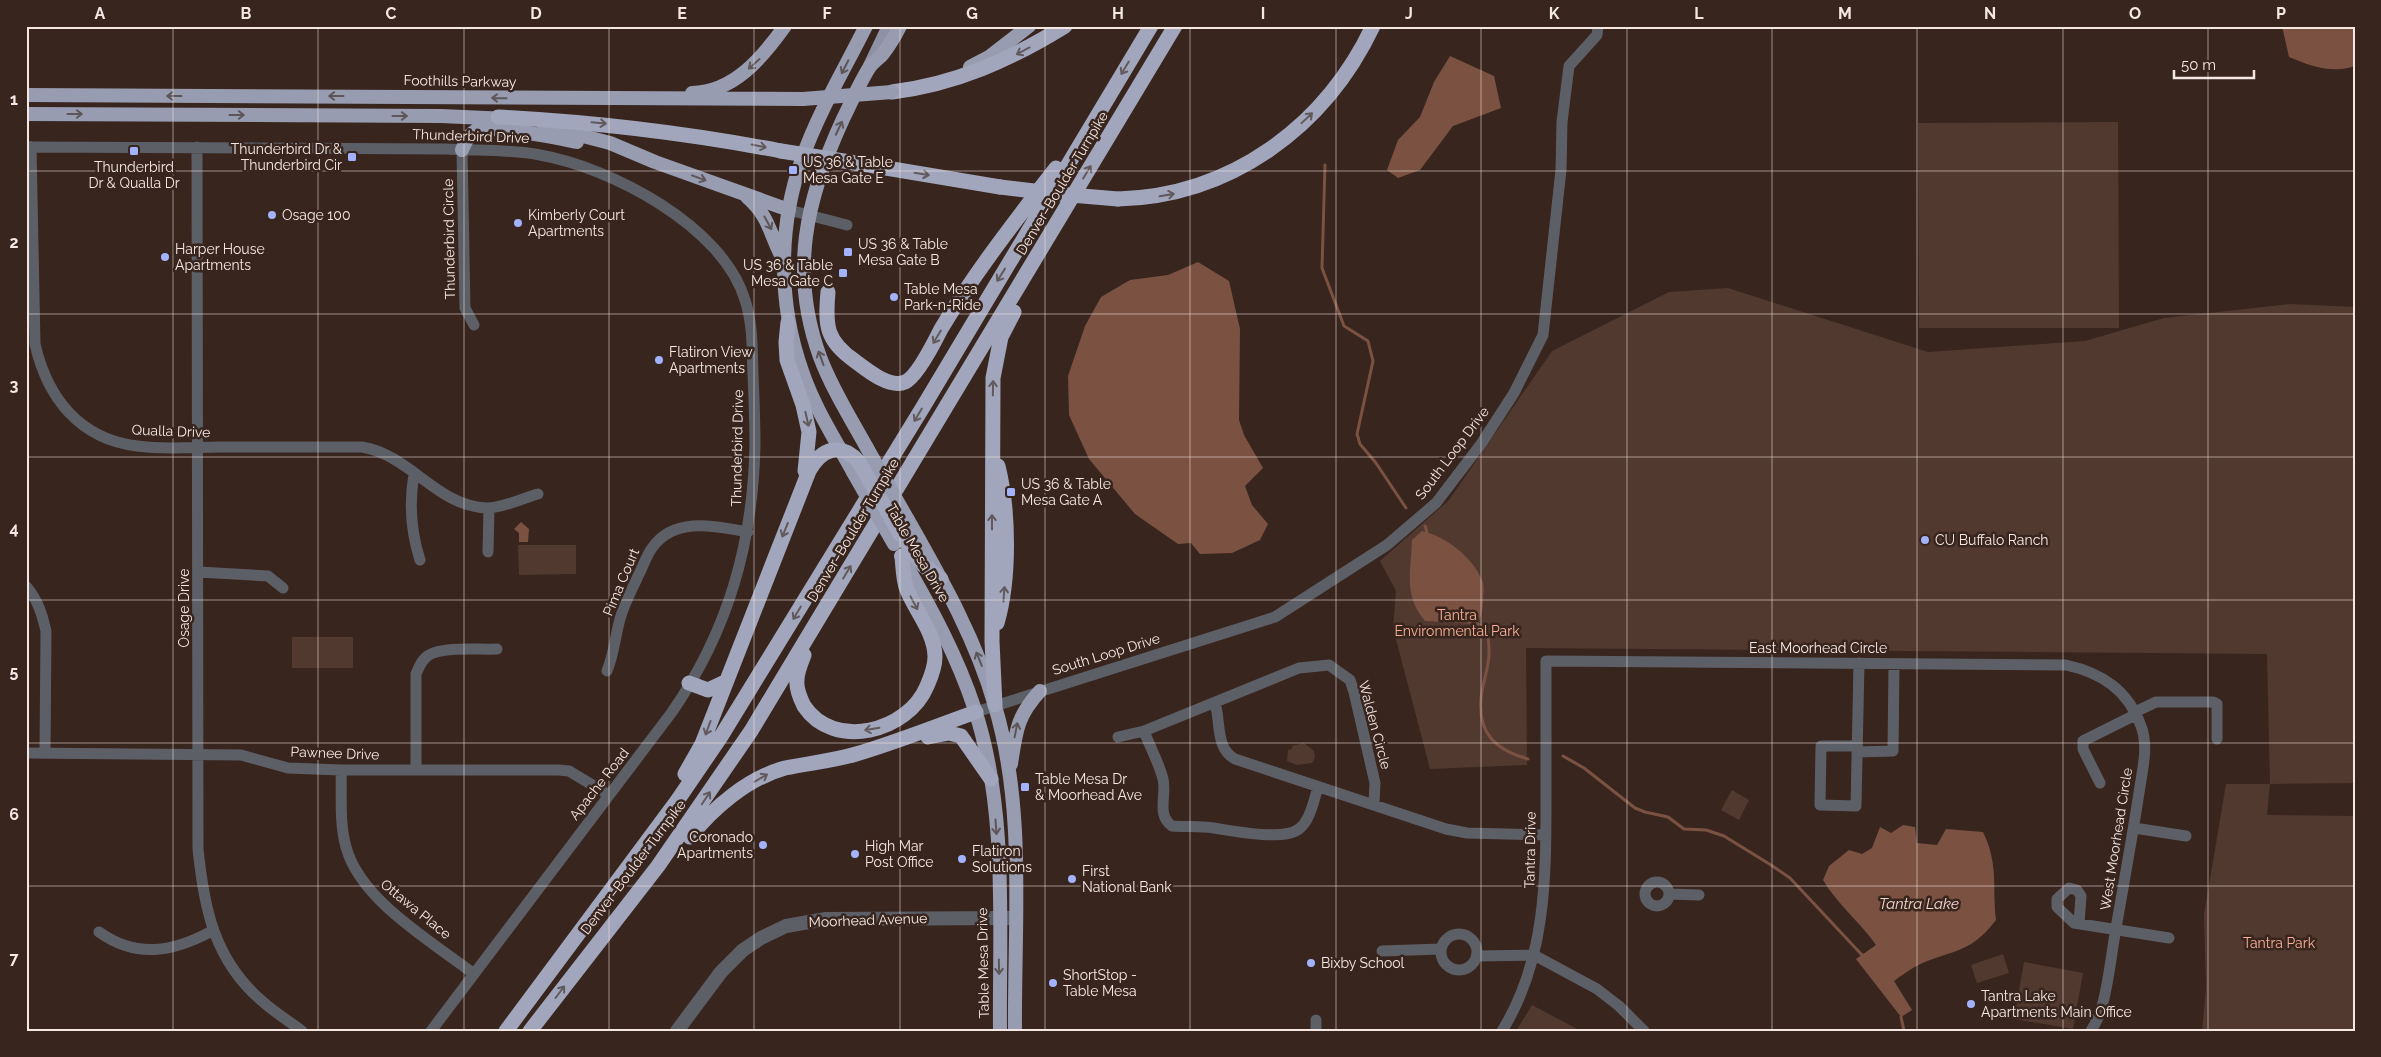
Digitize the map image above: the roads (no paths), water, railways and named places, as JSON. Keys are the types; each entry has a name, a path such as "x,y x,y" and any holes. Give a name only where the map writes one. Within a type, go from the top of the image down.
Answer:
{"highway":[{"path":"640,99 665,92 704,92 725,84 752,67 785,26"},
{"path":"802,484 810,432 806,412 787,360 788,322 784,260 789,210 802,158 824,108 866,26"},
{"name":"Table Mesa Drive","path":"900,26 891,43 870,67 849,108 817,181 808,215 804,267 806,302 811,327 827,374 964,624 995,705 1010,777 1014,832 1015,1031"},
{"name":"Foothills Parkway","path":"26,95 803,99 892,92 965,70 989,57 1029,26"},
{"path":"892,92 927,87 965,77 1014,56 1065,26"},
{"name":"Denver–Boulder Turnpike","path":"506,1031 654,832 716,745 780,642 1150,26"},
{"name":"Denver–Boulder Turnpike","path":"530,1031 658,866 751,731 1175,26"},
{"path":"26,114 498,117 626,126 719,139 781,151 1059,194 1118,199 1154,197 1203,185 1229,175 1270,150 1318,107 1338,85 1350,69 1373,26"},
{"path":"828,292 826,311 829,334 841,352 867,370 890,382 899,384 910,380 979,269 1098,113"},
{"path":"498,117 610,143 655,162 789,210"},
{"path":"462,150 465,141 475,132 494,130 554,137 655,162"},
{"path":"742,193 758,208 768,222 784,260"},
{"path":"995,705 992,641 1004,602 1005,492 992,437 993,378 1001,337 1044,244"},
{"path":"811,327 828,292"},
{"path":"788,322 801,370 812,396 841,450"},
{"path":"654,832 662,809 702,744 724,682 802,484 815,460 830,450 841,450 851,454 856,467 899,545 906,586 929,633 935,657 934,668 924,693 907,715 883,727 857,731 831,727 812,715 802,701 797,680 813,629"},
{"path":"899,545 941,579"},
{"name":"Table Mesa Drive","path":"899,545 950,645 976,712 991,779 998,843 1000,1031"},
{"path":"689,683 708,690 724,682"},
{"path":"1010,777 1018,721 1028,704 1040,691"},
{"path":"658,866 682,846 711,813 729,798 765,775 784,768 854,755 976,712"},
{"path":"893,742 913,742 942,734 957,734 969,746 991,779"}],"main road":[{"path":"870,67 888,26"}],"street":[{"name":"South Loop Drive","path":"976,712 1275,617 1387,545 1436,503 1481,444 1514,393 1542,335 1561,170 1562,122 1569,66 1597,35 1598,26"},
{"name":"Thunderbird Drive","path":"29,147 509,151 538,154 575,163 612,176 669,210 698,234 734,276 745,297 751,321 755,443 754,488 748,532"},
{"name":"Qualla Drive","path":"29,147 34,344 40,368 51,390 80,423 101,437 138,447 362,447 378,450 392,456 414,474 452,499 489,508 538,494"},
{"name":"Osage Drive","path":"197,148 198,849 202,891 212,931 226,959 245,984 262,1001 302,1031"},
{"name":"Thunderbird Circle","path":"462,150 465,308 474,324"},
{"path":"789,210 847,225"},
{"path":"414,474 412,490 413,537 420,560"},
{"path":"488,552 489,508"},
{"name":"Pima Court","path":"607,671 614,656 615,638 621,616 653,546 666,535 682,527 699,524 748,532"},
{"name":"Apache Road","path":"431,1031 656,735 703,661 725,614 740,569 748,532"},
{"path":"199,572 268,576 283,588"},
{"path":"26,586 34,595 42,612 46,631 46,753"},
{"path":"416,770 416,674 420,664 429,655 440,651 497,649"},
{"name":"East Moorhead Circle","path":"1546,661 2066,665 2090,671"},
{"name":"Tantra Drive","path":"1502,1031 1522,993 1534,955 1545,886 1546,661"},
{"name":"Walden Circle","path":"1118,737 1144,731 1299,668 1329,664 1350,680 1354,692 1375,783 1374,803"},
{"path":"1859,664 1857,749 1856,806 1820,805 1821,746 1857,749 1892,751 1894,664"},
{"name":"West Moorhead Circle","path":"2090,671 2107,679 2122,691 2136,713 2142,728 2145,747 2134,828 2101,1012 2091,1031"},
{"path":"2100,783 2083,749 2083,741 2156,702 2213,702 2217,704 2217,740"},
{"path":"1215,703 1222,746 1229,755 1318,787 1374,803 1436,826 1460,832 1546,835"},
{"path":"1144,731 1163,780 1163,816 1172,826 1214,828 1244,834 1286,834 1298,830 1306,820 1318,787"},
{"name":"Pawnee Drive","path":"26,753 241,755 288,768 341,770 569,771 609,795"},
{"name":"Ottawa Place","path":"341,770 342,829 345,846 358,878 379,902 474,974"},
{"path":"2134,828 2186,836"},
{"path":"1669,894 1699,895"},
{"name":"Moorhead Avenue","path":"677,1031 721,972 743,950 761,938 786,926 826,919 1015,918"},
{"path":"2079,924 2169,938"},
{"path":"99,932 112,941 152,951 190,943 212,931"},
{"path":"1463,934 1471,937 1476,944 1477,956 1468,968 1454,970 1443,960 1441,949 1444,941 1450,935 1463,934"},
{"path":"1382,951 1441,949"},
{"path":"1477,956 1534,955 1596,989 1619,1006 1644,1031"}],"water":[{"path":"2282,26 2355,26 2355,66 2338,69 2321,68 2289,57"},
{"path":"1450,56 1494,76 1501,108 1453,126 1420,170 1398,178 1387,170 1398,140 1420,117 1434,82"},
{"path":"1198,262 1229,281 1240,329 1239,420 1244,435 1263,468 1245,486 1252,505 1268,524 1260,540 1232,553 1200,554 1191,543 1178,544 1135,514 1089,459 1069,415 1068,376 1085,326 1101,297 1130,280 1168,275"},
{"path":"521,522 529,529 528,542 519,542 519,533 514,529"},
{"path":"1422,531 1440,538 1458,549 1478,572 1483,582 1484,591 1481,614 1476,624 1425,621 1418,611 1411,592 1410,573 1412,540"},
{"name":"Tantra Lake","path":"1903,825 1915,827 1917,843 1937,845 1946,829 1983,832 1993,865 1996,920 1976,941 1966,947 1913,968 1894,981 1912,1010 1901,1017 1856,959 1876,945 1823,880 1829,866 1849,850 1862,854 1872,848 1880,827 1891,833"}],"waterway":[{"path":"1325,165 1322,268 1344,326 1368,341 1373,361 1357,434 1360,444 1376,463 1406,508"},
{"path":"1425,526 1427,532"},
{"path":"1477,623 1486,633 1489,645 1489,656 1481,699 1481,711 1486,731 1498,745 1507,751 1528,759"},
{"path":"1563,756 1584,768 1635,808 1668,817 1684,829 1706,830 1724,836 1771,865 1790,878 1862,955"},
{"path":"1901,1017 1904,1031"}],"place":[{"name":"Thunderbird Dr & Qualla Dr","path":"134,151"},
{"name":"Thunderbird Dr & Thunderbird Cir","path":"352,157"},
{"name":"US 36 & Table Mesa Gate E","path":"793,170"},
{"name":"Osage 100","path":"272,215"},
{"name":"Kimberly Court Apartments","path":"518,223"},
{"name":"US 36 & Table Mesa Gate B","path":"848,252"},
{"name":"Harper House Apartments","path":"165,257"},
{"name":"US 36 & Table Mesa Gate C","path":"843,273"},
{"name":"Table Mesa Park-n-Ride","path":"894,297"},
{"name":"Flatiron View Apartments","path":"659,360"},
{"name":"US 36 & Table Mesa Gate A","path":"1011,492"},
{"name":"CU Buffalo Ranch","path":"1925,540"},
{"name":"Table Mesa Dr & Moorhead Ave","path":"1025,787"},
{"name":"Coronado Apartments","path":"763,845"},
{"name":"High Mar Post Office","path":"855,854"},
{"name":"Flatiron Solutions","path":"962,859"},
{"name":"First National Bank","path":"1072,879"},
{"name":"Bixby School","path":"1311,963"},
{"name":"ShortStop - Table Mesa","path":"1053,983"},
{"name":"Tantra Lake Apartments Main Office","path":"1971,1004"}],"park label":[{"name":"Tantra Environmental Park","path":"1457,624"},
{"name":"Tantra Park","path":"2279,943"}]}
